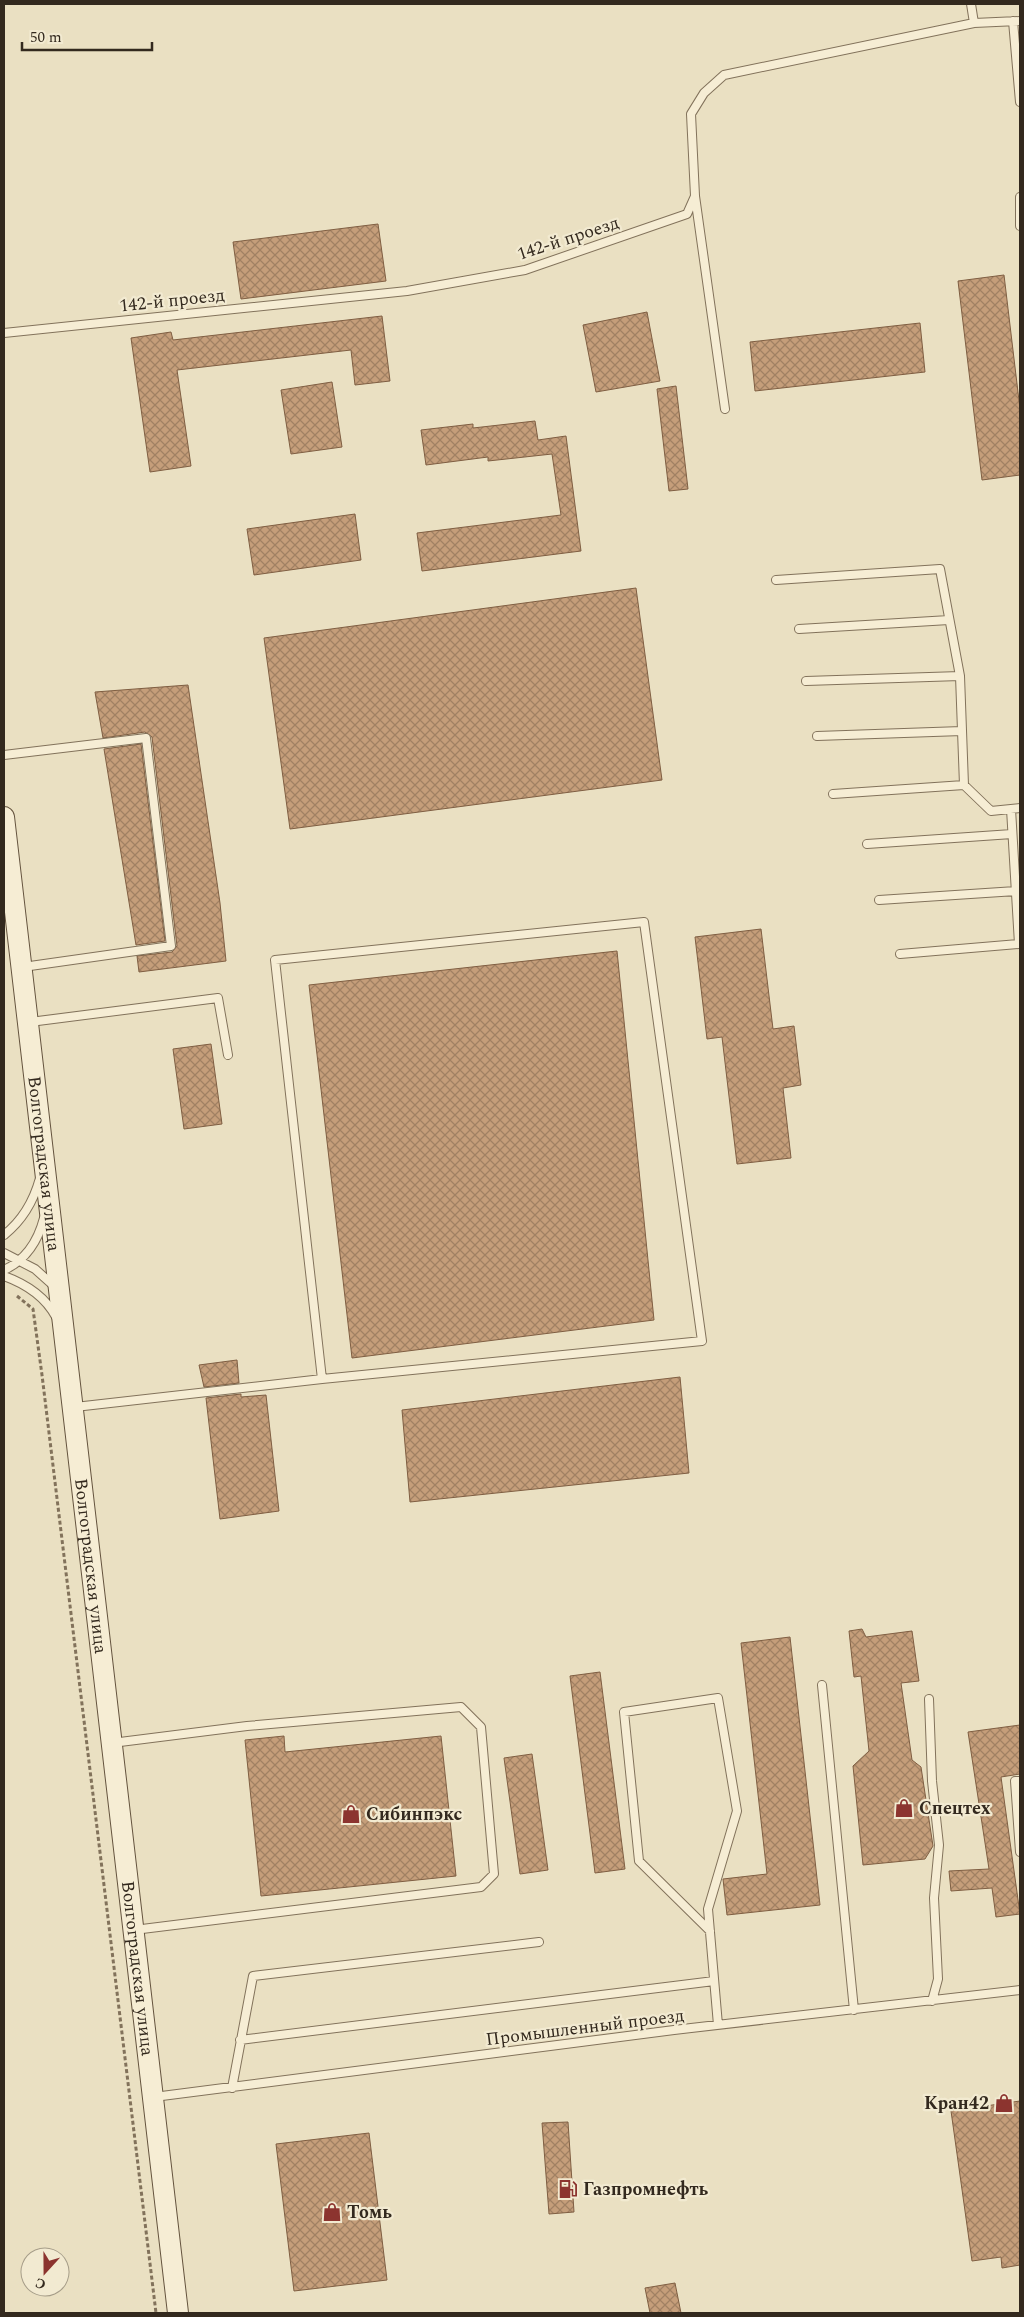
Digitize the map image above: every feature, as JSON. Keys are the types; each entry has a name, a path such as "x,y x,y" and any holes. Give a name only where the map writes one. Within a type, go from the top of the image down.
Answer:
{"main road":[{"name":"Волгоградская улица","path":"4,817 178,2313"}],"lane":[{"path":"971,4 974,23"},
{"path":"725,409 695,196 691,114 704,93 724,75 974,23 1017,21 1020,102"},
{"name":"142-й проезд","path":"4,334 407,291 525,270 687,214 695,196"},
{"path":"1020,197 1020,226"},
{"path":"776,580 940,569 960,676 964,785 991,811 1020,808"},
{"path":"799,629 949,620"},
{"path":"806,681 960,676"},
{"path":"817,736 962,731"},
{"path":"4,756 146,738 171,946 21,968"},
{"path":"833,794 964,785"},
{"path":"900,954 1019,944 1011,809"},
{"path":"867,844 1012,834"},
{"path":"880,900 1016,891"},
{"path":"72,1407 702,1341 644,922 275,960 322,1380"},
{"path":"28,1022 218,998 228,1055"},
{"path":"4,1235 21,1220 29,1205 44,1161"},
{"path":"4,1270 19,1261 38,1238 44,1220 48,1193"},
{"path":"4,1253 35,1269 59,1291"},
{"path":"4,1276 17,1281 46,1301 64,1333"},
{"path":"822,1685 854,2010"},
{"path":"710,1931 639,1860 624,1712 718,1698 737,1811 708,1909 710,1931 714,1981 718,2025"},
{"path":"929,1699 932,1781 939,1844 934,1898 938,1979 932,2000"},
{"path":"112,1743 247,1726 461,1707 481,1727 494,1874 482,1887 134,1930"},
{"path":"1020,1781 1014,1781 1020,1852"},
{"path":"232,2088 253,1976 539,1942"},
{"path":"240,2040 714,1981"},
{"path":"1020,1981 1020,1991"},
{"name":"Промышленный проезд","path":"153,2097 718,2025 1020,1991"}],"path":[{"path":"13,1294 33,1309 156,2313"}],"building":[{"path":"378,224 386,281 241,299 233,242"},
{"path":"1004,275 1020,409 1020,475 982,480 958,281"},
{"path":"647,312 660,381 596,392 583,325"},
{"path":"382,316 390,381 355,385 351,350 177,370 191,466 150,472 131,338 171,332 173,340"},
{"path":"920,323 925,372 755,391 750,342"},
{"path":"332,382 342,447 291,454 281,390"},
{"path":"676,386 688,489 669,491 657,389"},
{"path":"535,421 538,440 566,436 581,551 422,571 417,533 561,515 552,454 488,461 488,457 426,465 421,430 473,424 473,428"},
{"path":"355,514 361,560 254,575 247,529"},
{"path":"636,588 662,780 290,829 264,638"},
{"path":"188,685 220,903 226,961 139,972 137,956 172,952 177,946 152,737 145,732 103,738 95,692"},
{"path":"141,744 165,941 136,945 104,749"},
{"path":"761,929 773,1029 794,1026 801,1085 783,1088 791,1158 737,1164 722,1037 707,1039 695,937"},
{"path":"617,951 654,1320 352,1358 309,985"},
{"path":"211,1044 222,1124 184,1129 173,1049"},
{"path":"237,1360 239,1383 204,1387 199,1365"},
{"path":"680,1377 689,1473 410,1502 402,1410"},
{"path":"241,1394 241,1397 266,1395 279,1511 220,1519 206,1398"},
{"path":"862,1629 866,1637 912,1631 919,1681 901,1683 912,1760 921,1767 933,1846 925,1859 863,1865 853,1766 869,1751 861,1676 854,1677 849,1631"},
{"path":"790,1637 820,1905 727,1915 723,1879 767,1874 741,1643"},
{"path":"600,1672 625,1869 595,1873 570,1676"},
{"path":"1020,1725 1020,1774 1001,1777 1020,1914 996,1917 992,1888 951,1891 949,1871 989,1869 968,1732"},
{"name":"Сибинпэкс","path":"284,1736 285,1752 441,1736 456,1876 261,1896 245,1740"},
{"path":"532,1754 548,1870 520,1874 504,1758"},
{"path":"1020,2101 1020,2265 1002,2268 1001,2257 972,2261 951,2111"},
{"path":"568,2122 574,2212 549,2214 542,2123"},
{"name":"Томь","path":"369,2133 387,2280 294,2291 276,2144"},
{"path":"675,2283 681,2313 650,2313 645,2288"}],"place":[{"name":"Спецтех","path":"904,1808"},
{"name":"Сибинпэкс","path":"351,1814"},
{"name":"Кран42","path":"1004,2103"},
{"name":"Газпромнефть","path":"568,2189"},
{"name":"Томь","path":"332,2212"}]}
